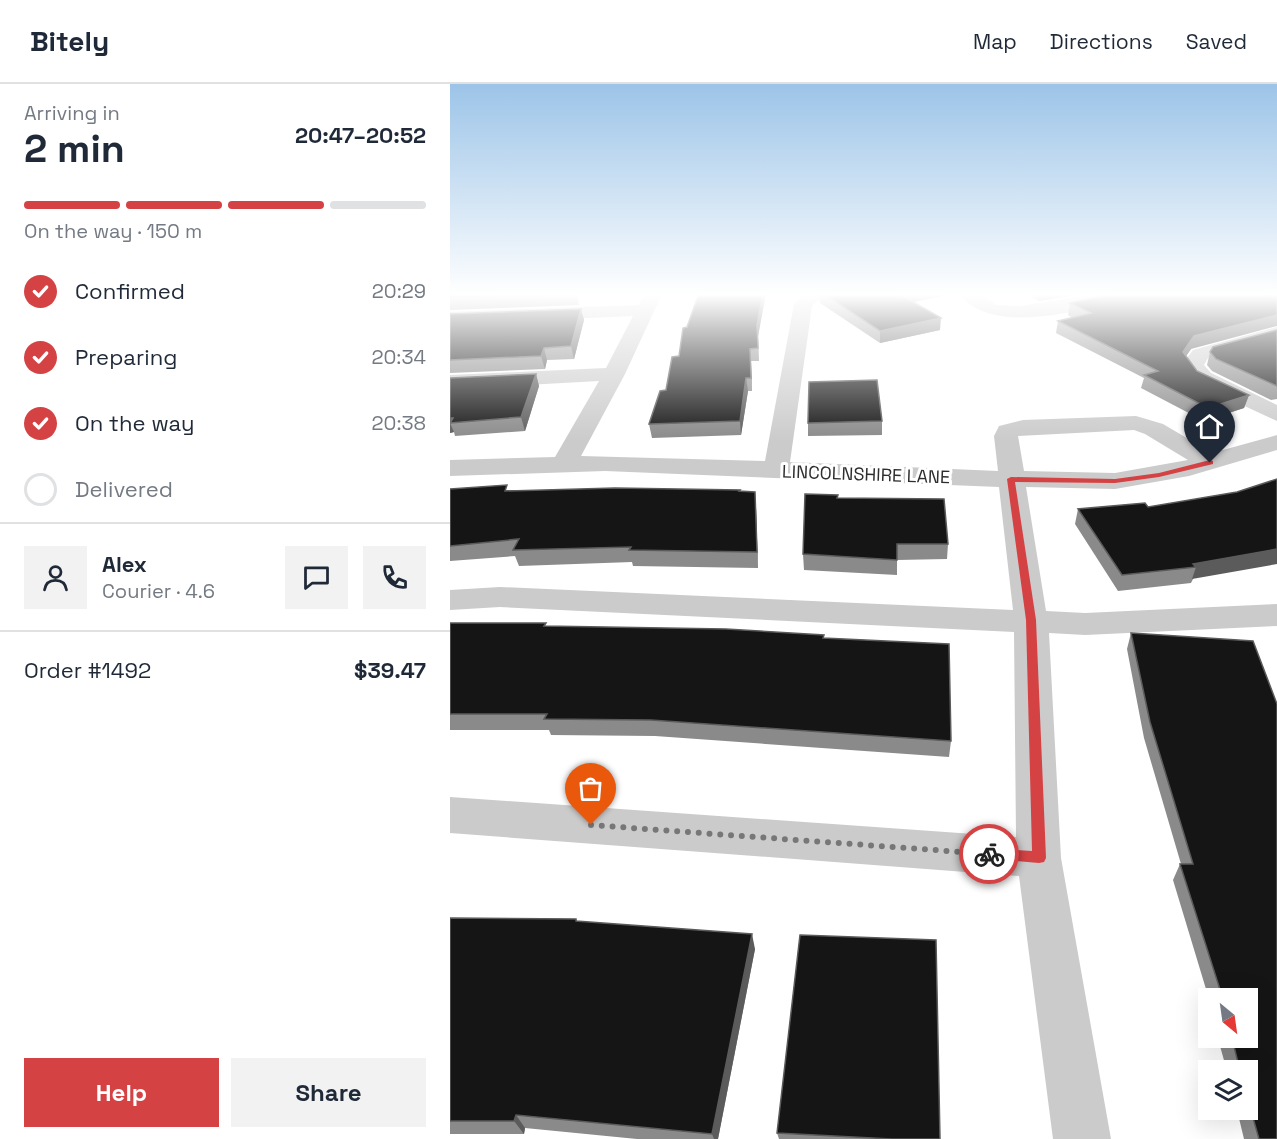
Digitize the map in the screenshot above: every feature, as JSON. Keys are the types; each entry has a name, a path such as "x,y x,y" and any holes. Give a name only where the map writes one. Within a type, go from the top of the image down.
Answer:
{"street":[{"path":"563,465 629,342"},
{"path":"776,470 797,342"},
{"path":"1243,342 1200,354 1193,365 1203,378 1277,414"},
{"path":"450,382 614,374"},
{"path":"1082,1139 1039,858 1031,620 1006,436 1008,431 1023,427 1136,423 1154,429 1210,463"},
{"name":"LINCOLNSHIRE LANE","path":"450,468 605,463 1115,481 1159,475 1210,463 1277,442"},
{"path":"450,600 500,597 1085,624 1277,615"},
{"path":"450,815 1039,858"}],"building":[{"path":"450,342 572,342 571,346 544,348 541,356 450,360"},
{"path":"681,342 758,342 758,348 750,349 751,378 746,378 740,421 649,424 660,391 666,390 672,357 679,356"},
{"path":"1100,342 1190,342 1183,352 1197,371 1249,395 1208,408 1144,375 1158,371"},
{"path":"1231,342 1277,342 1277,386 1216,359 1210,352 1213,347"},
{"path":"536,374 521,417 450,423 453,418 450,418 450,378"},
{"path":"877,380 882,421 808,423 809,382"},
{"path":"1277,479 1277,549 1193,564 1196,567 1122,575 1078,509 1145,503 1148,507 1237,492"},
{"path":"507,485 505,491 615,488 755,492 757,552 629,550 631,547 513,550 519,539 450,546 450,489"},
{"path":"805,494 838,495 837,498 944,499 948,544 897,544 897,560 803,554"},
{"path":"450,623 546,623 544,626 726,629 824,635 823,638 949,644 951,741 651,720 544,719 547,714 450,714"},
{"path":"1131,633 1253,641 1277,704 1277,1139 1259,1139 1254,1120 1258,1120 1258,1060 1237,1060 1234,1048 1258,1048 1258,988 1219,988 1180,864 1193,864 1150,722"},
{"path":"450,918 576,919 576,921 752,934 712,1134 516,1115 514,1121 450,1121"},
{"path":"800,935 936,940 940,1139 777,1133"}],"way so far":[{"path":"591,825 989,854"}],"route":[{"path":"989,854 1039,858 1031,620 1011,479 1115,481 1159,475 1210,463"}]}
